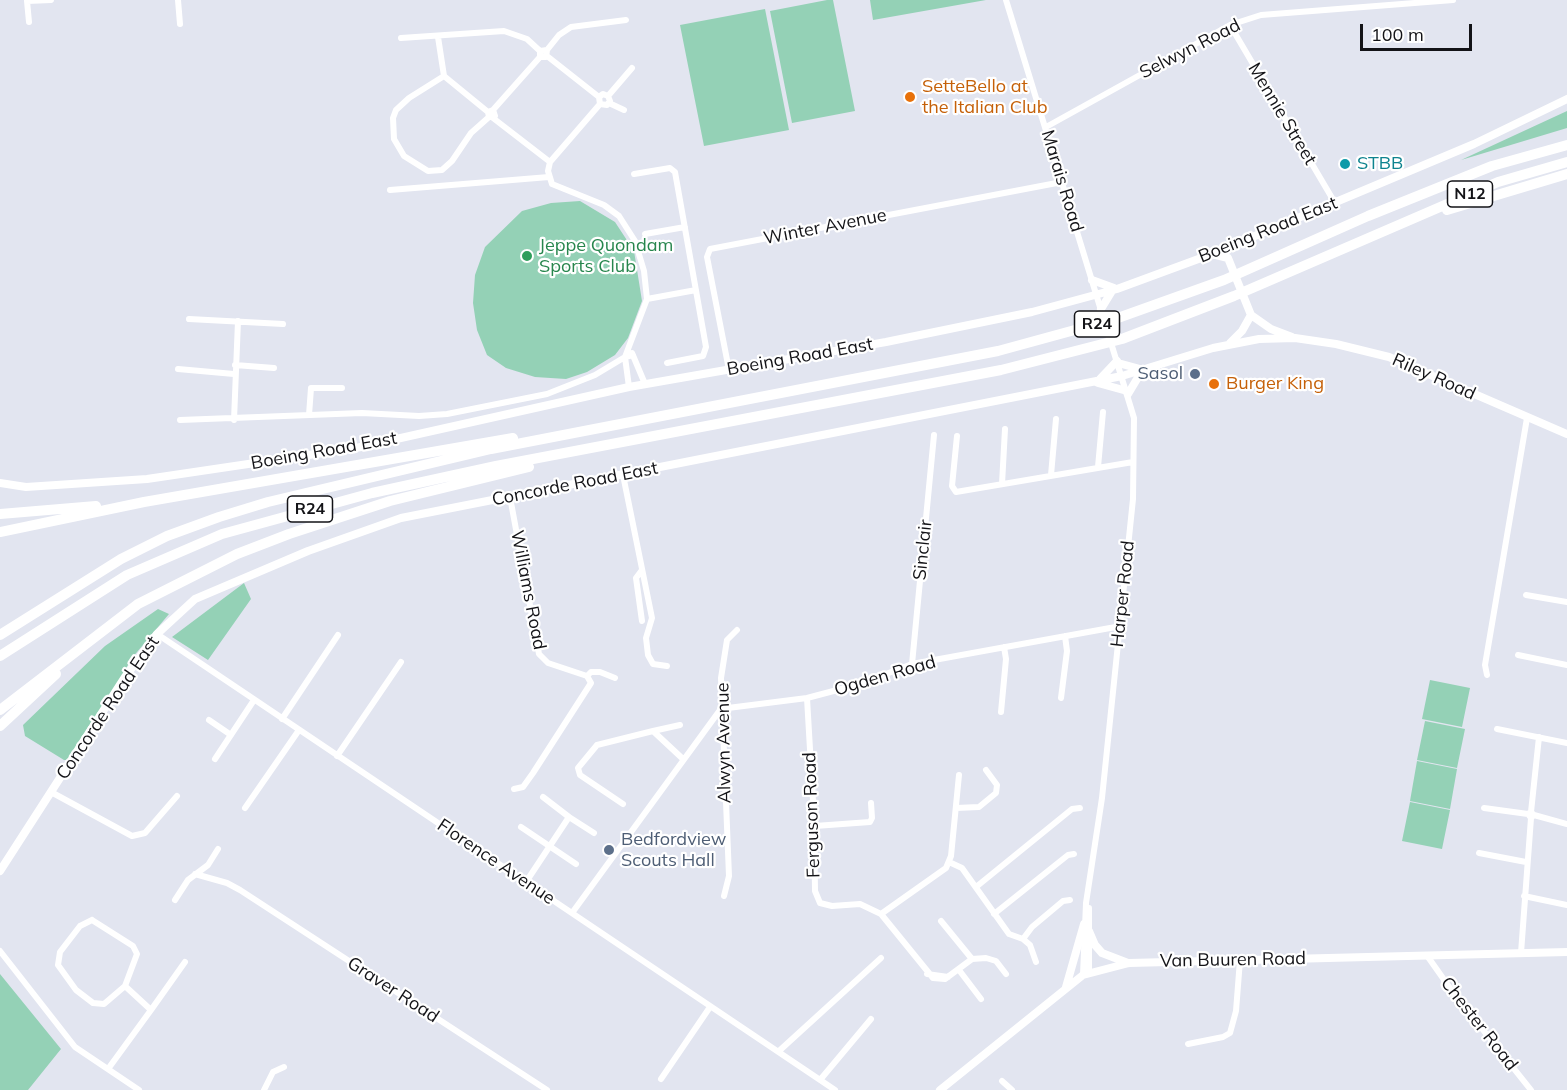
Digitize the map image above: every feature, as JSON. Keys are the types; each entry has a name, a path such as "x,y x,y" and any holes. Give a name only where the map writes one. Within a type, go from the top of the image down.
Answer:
{"highway":[{"name":"R24","path":"0,635 121,559 167,536 219,517 268,502 395,471 603,426 998,351 1115,320 1224,280 1368,216 1492,166 1567,145"},
{"name":"N12","path":"1375,234 1498,182 1567,162"},
{"name":"R24","path":"0,656 127,575 222,534 372,493 496,466 1001,370 1122,339 1234,296 1375,234 1502,192 1567,174"},
{"path":"0,532 144,502 488,441 603,426"},
{"path":"0,710 106,626 166,588 237,554 288,534 390,501 649,438"},
{"path":"0,514 144,502"},
{"path":"0,726 106,626"}],"main road":[{"name":"Boeing Road East","path":"0,483 26,487 147,479 357,448 629,387 982,323 1114,290 1212,254 1474,144 1567,99"},
{"path":"1228,259 1234,249 1273,228"},
{"path":"1212,254 1228,259"},
{"path":"1228,259 1250,313 1271,329 1295,338"},
{"path":"1082,298 1101,309 1114,290 1092,280"},
{"path":"1230,344 1242,331 1250,313"},
{"name":"Concorde Road East","path":"0,871 125,677 157,634 195,599 308,551 401,518 1122,376 1230,344 1295,338"},
{"name":"Riley Road","path":"1295,338 1336,344 1389,357 1567,434"},
{"path":"1117,361 1142,369 1127,393 1094,381 1117,361"},
{"path":"1087,928 1095,945 1102,953 1129,963"},
{"path":"1066,987 1087,928"},
{"name":"Van Buuren Road","path":"940,1090 1066,987 1086,974 1129,963 1567,952"}],"street":[{"path":"29,22 27,1 51,0"},
{"path":"178,0 180,24"},
{"name":"Marais Road","path":"1006,0 1096,294"},
{"name":"Selwyn Road","path":"1046,127 1230,25 1262,15 1454,0"},
{"path":"444,76 409,98 396,110 393,118 394,139 404,156 428,171 442,170 452,161 468,137 571,27 626,20"},
{"name":"Mennie Street","path":"1230,25 1335,203"},
{"path":"402,38 510,31 526,39 605,106 632,68"},
{"path":"438,37 444,76 550,162"},
{"path":"624,110 603,94 550,162 549,177 552,184 604,205 619,216 635,241 644,271 647,299 625,357 629,387"},
{"path":"634,174 673,170 685,227 705,353 697,358 667,363"},
{"path":"390,190 549,177"},
{"name":"Winter Avenue","path":"729,370 707,257 710,249 1062,182"},
{"path":"645,234 685,227"},
{"path":"647,299 696,290"},
{"name":"Harper Road","path":"1086,974 1088,898 1133,499 1134,418 1096,294"},
{"path":"189,319 284,324"},
{"path":"234,420 234,374 238,321"},
{"path":"628,348 633,354 645,384"},
{"path":"180,420 234,420 362,413 419,416 466,410 560,390 595,375 633,354"},
{"path":"235,365 274,368"},
{"path":"177,369 234,374"},
{"path":"309,415 310,388 342,388"},
{"path":"1098,467 1103,412"},
{"path":"1486,675 1485,665 1527,418"},
{"path":"1051,476 1056,419"},
{"path":"1002,484 1005,429"},
{"name":"Sinclair","path":"912,664 934,435"},
{"path":"957,436 954,491 1133,462"},
{"path":"623,475 652,618 646,638 648,655 653,664 667,666"},
{"name":"Williams Road","path":"510,497 539,654 548,663 587,676"},
{"path":"642,570 636,578 642,621"},
{"path":"1526,595 1567,602"},
{"name":"Ogden Road","path":"720,709 807,698 860,684 912,664 1120,626"},
{"name":"Alwyn Avenue","path":"724,896 729,876 720,709 721,678 727,640 736,630"},
{"name":"Florence Avenue","path":"157,634 835,1090"},
{"path":"282,719 338,635"},
{"path":"1061,698 1067,651 1065,636"},
{"path":"1001,712 1006,659 1004,647"},
{"path":"1518,655 1567,665"},
{"path":"337,756 401,662"},
{"path":"514,789 522,787 589,688 590,680 587,676 591,672 600,672 615,678"},
{"name":"Ferguson Road","path":"807,698 815,826 815,891 818,901 832,906 860,904 882,914"},
{"path":"215,759 254,699"},
{"path":"572,913 720,709"},
{"path":"209,720 231,735"},
{"path":"623,804 580,775 578,768 597,745 680,725"},
{"path":"1497,729 1567,743"},
{"path":"245,808 299,730"},
{"path":"653,731 683,759"},
{"path":"1521,953 1526,862 1539,737"},
{"path":"956,808 980,807 996,793 997,785 986,770"},
{"path":"959,775 949,862 941,872 882,914 927,974 939,980 948,977 972,959 992,958 1006,974"},
{"path":"51,792 108,822 127,835 140,836 153,825 177,796"},
{"path":"543,797 594,833"},
{"path":"815,826 870,822 871,803"},
{"path":"976,887 1072,809 1080,808"},
{"path":"1484,808 1531,815 1567,824"},
{"path":"526,882 569,817"},
{"path":"521,826 576,864"},
{"path":"175,900 195,874 208,865 219,849"},
{"path":"1479,853 1526,862"},
{"path":"994,914 1068,855 1074,854"},
{"path":"949,862 962,868 1010,934 1023,939 1030,945 1036,962"},
{"name":"Graver Road","path":"195,874 240,890 547,1090"},
{"path":"1524,896 1567,905"},
{"path":"1023,939 1032,927 1063,901 1070,900"},
{"path":"96,921 136,950 136,962 124,986 108,1002 98,1004 76,990 61,970 58,960 60,952 84,922 96,921"},
{"path":"941,921 972,959"},
{"path":"0,951 75,1047 139,1090"},
{"name":"Chester Road","path":"1428,957 1452,991 1531,1090"},
{"path":"779,1052 881,958"},
{"path":"1188,1044 1223,1037 1230,1033 1236,1011 1240,960"},
{"path":"108,1069 185,962"},
{"path":"959,970 981,999"},
{"path":"124,986 151,1010"},
{"path":"661,1079 710,1007"},
{"path":"820,1080 871,1019"},
{"path":"264,1090 273,1072 284,1067"},
{"path":"1002,1081 1012,1090"}],"green space":[{"path":"833,0 855,111 792,123 770,11"},
{"path":"870,0 986,0 873,20"},
{"path":"765,9 789,130 704,146 680,25"},
{"path":"1567,111 1567,128 1461,160"},
{"path":"580,201 615,222 634,251 642,301 628,338 615,355 587,372 566,379 535,377 506,368 487,355 477,330 473,303 475,275 485,247 522,211 551,203"},
{"path":"244,583 251,599 208,660 172,637"},
{"path":"158,609 169,614 132,658 74,760 64,760 25,736 23,725 105,646"},
{"path":"1430,680 1470,688 1462,727 1422,719"},
{"path":"1425,721 1465,729 1457,768 1417,760"},
{"path":"1417,761 1457,769 1450,809 1410,801"},
{"path":"1410,802 1450,810 1442,849 1402,841"},
{"path":"0,974 61,1049 28,1090 0,1090"}],"place":[{"name":"SetteBello at the Italian Club","path":"910,97"},
{"name":"STBB","path":"1345,164"},
{"name":"Jeppe Quondam Sports Club","path":"527,256"},
{"name":"Sasol","path":"1195,374"},
{"name":"Burger King","path":"1214,384"},
{"name":"Bedfordview Scouts Hall","path":"609,850"}]}
